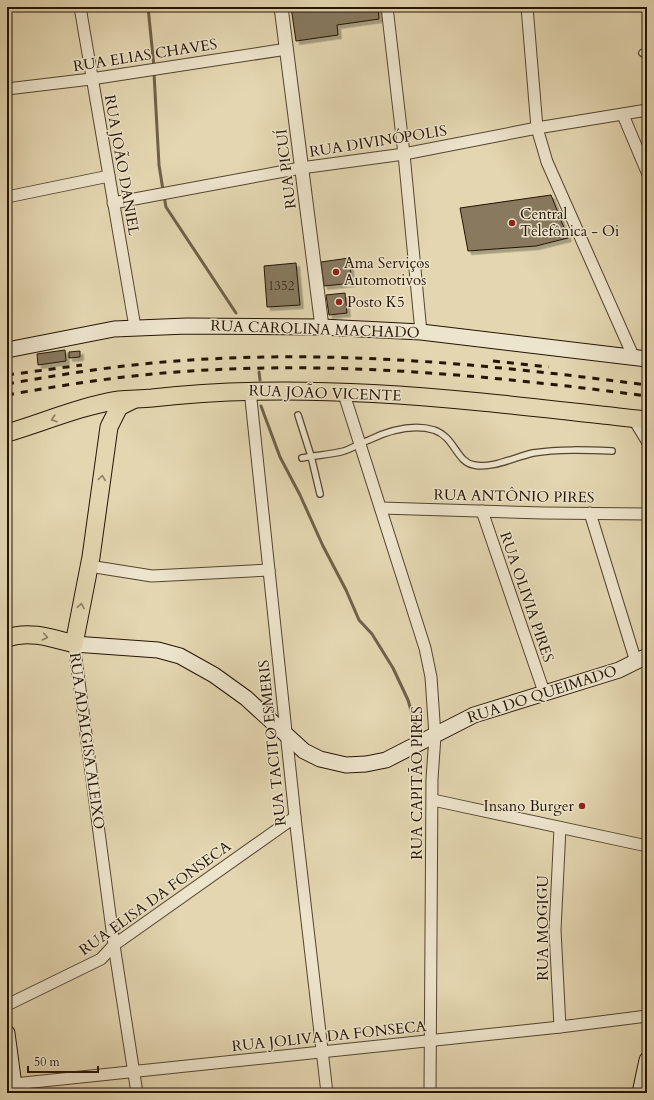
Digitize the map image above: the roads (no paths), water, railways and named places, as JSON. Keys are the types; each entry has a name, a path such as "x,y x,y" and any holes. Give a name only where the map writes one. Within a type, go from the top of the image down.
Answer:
{"main road":[{"name":"RUA CAROLINA MACHADO","path":"7,350 89,332 135,327 322,326 421,332 641,358"},
{"name":"RUA JOÃO VICENTE","path":"7,433 91,407 121,400 250,390 343,390 471,401 640,419"},
{"name":"RUA ADALGISA ALEIXO","path":"74,644 89,566 109,427 119,407 133,400"},
{"path":"91,407 103,414 109,427"},
{"path":"10,634 33,635 74,644"},
{"name":"RUA DO QUEIMADO","path":"74,644 158,650 180,656 214,675 234,689 304,751 320,759 346,765 366,764 386,760 474,715 612,672 641,659"},
{"path":"7,1033 14,1088"},
{"path":"640,1093 647,1060"}],"street":[{"name":"RUA JOÃO DANIEL","path":"80,7 91,79 135,327"},
{"name":"RUA PICUÍ","path":"281,7 288,49 301,168 322,326"},
{"path":"387,7 404,154 421,332"},
{"path":"527,7 537,128 547,162 641,358"},
{"name":"RUA ELIAS CHAVES","path":"7,89 91,79 164,66 288,49"},
{"name":"RUA DIVINÓPOLIS","path":"113,202 301,168 404,154 537,128 647,110"},
{"path":"623,114 647,172"},
{"path":"7,197 109,176"},
{"name":"RUA TACITO ESMERIS","path":"250,390 295,817 321,1052 327,1093"},
{"name":"RUA CAPITÃO PIRES","path":"343,390 425,648 431,677 435,736 433,800 432,1040 430,1093"},
{"path":"640,419 647,441"},
{"name":"RUA ANTÔNIO PIRES","path":"381,508 590,514 647,514"},
{"name":"RUA OLIVIA PIRES","path":"482,511 544,692"},
{"path":"590,514 641,659"},
{"path":"89,566 152,576 269,570"},
{"name":"RUA ADALGISA ALEIXO","path":"74,644 114,946 137,1093"},
{"path":"433,800 647,846"},
{"name":"RUA ELISA DA FONSECA","path":"7,1005 101,959 114,946 295,817"},
{"name":"RUA MOGIGU","path":"560,828 555,930 560,1027"},
{"name":"RUA JOLIVA DA FONSECA","path":"14,1088 134,1072 560,1027 647,1016"}],"lane":[{"path":"298,415 311,456 320,494"},
{"path":"302,458 343,451 388,432 408,428 433,430 444,435 450,440 458,453 467,463 473,465 493,464 534,453 564,450 612,451"}],"waterway":[{"path":"148,7 154,67"},
{"path":"154,73 159,165 163,190"},
{"path":"164,196 166,207 236,313"},
{"path":"259,372 260,380"},
{"path":"261,406 280,457 300,495 359,620 372,634 393,668 408,700 416,727"}],"railway":[{"path":"7,384 158,362 264,357 319,357 483,366 647,385"},
{"path":"493,361 549,367"},
{"path":"7,375 82,365"},
{"path":"7,395 158,373 264,368 319,368 483,377 647,396"}],"place":[{"name":"Central Telefônica - Oi","path":"512,223"},
{"name":"Ama Serviços Automotivos","path":"336,272"},
{"name":"Posto K5","path":"339,302"},
{"name":"Insano Burger","path":"582,806"}]}
